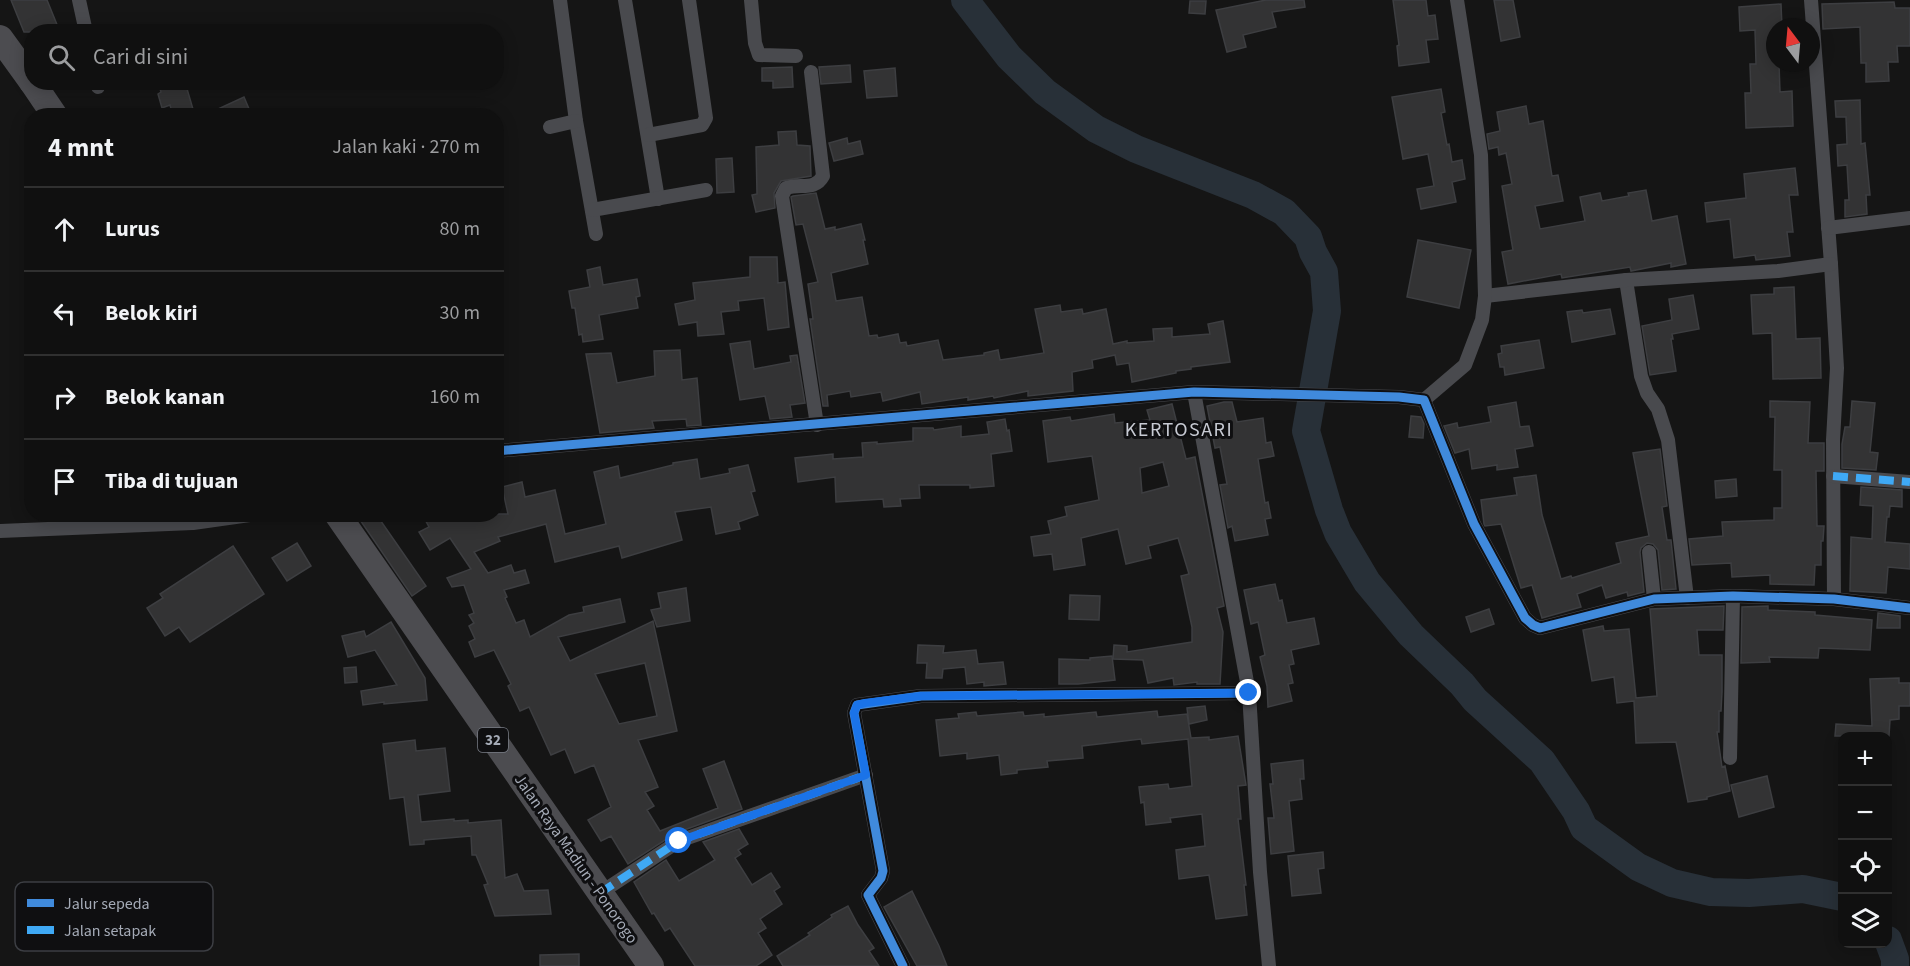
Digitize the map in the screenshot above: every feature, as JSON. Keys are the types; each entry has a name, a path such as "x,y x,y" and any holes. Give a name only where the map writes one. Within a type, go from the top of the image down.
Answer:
{"highway":[{"path":"0,38 24,71"},
{"path":"37,90 50,108"},
{"name":"Jalan Raya Madiun - Ponorogo","path":"343,522 651,966"}],"street":[{"path":"79,0 84,24"},
{"path":"560,0 576,121 596,234"},
{"path":"625,0 658,199"},
{"path":"648,135 702,125 705,118 688,0"},
{"path":"750,0 755,44 759,55 796,56"},
{"path":"504,450 1194,392 1292,393 1424,400 1465,365 1482,320 1485,296 1481,154 1457,0"},
{"path":"1810,0 1837,368 1833,476 1834,599"},
{"path":"811,72 823,176 820,183 815,185 793,185 786,188 782,196 817,425"},
{"path":"549,127 576,121"},
{"path":"592,210 706,190"},
{"path":"1828,228 1910,218"},
{"path":"1485,296 1626,280 1778,271 1831,264"},
{"path":"1626,280 1641,376 1647,393 1658,409 1668,440 1687,598"},
{"path":"1194,392 1249,693 1260,872 1269,966"},
{"path":"1424,400 1474,524 1525,618 1540,628 1654,599 1733,596 1834,599 1910,608"},
{"path":"1833,476 1910,482"},
{"path":"0,531 200,522"},
{"path":"1649,552 1654,599"},
{"path":"1730,758 1733,596"},
{"path":"903,966 868,895 881,878 883,871 854,713 857,705 921,696 1249,693"},
{"path":"600,894 679,841 866,775"}],"building":[{"path":"11,0 47,0 57,24 24,24 24,32"},
{"path":"1266,0 1304,0 1305,7 1272,12 1276,27 1243,35 1246,47 1227,52 1216,10"},
{"path":"1393,0 1426,0 1428,16 1435,15 1438,39 1426,40 1429,62 1399,66 1397,46 1399,45"},
{"path":"1494,0 1513,0 1520,37 1501,41"},
{"path":"1190,1 1206,1 1205,14 1189,13"},
{"path":"1894,2 1895,8 1910,8 1910,46 1897,46 1898,62 1888,62 1889,81 1866,82 1866,63 1861,63 1860,27 1823,29 1822,4"},
{"path":"1781,4 1782,18 1766,18 1766,72 1779,72 1780,92 1792,91 1793,126 1746,128 1745,93 1751,93 1750,64 1756,64 1755,30 1740,31 1739,7"},
{"path":"850,65 851,82 821,84 819,67"},
{"path":"792,67 793,87 773,88 773,81 762,81 762,68"},
{"path":"895,68 897,96 867,98 864,71"},
{"path":"1441,89 1445,112 1441,113 1447,145 1449,144 1452,162 1462,160 1465,179 1452,182 1456,202 1421,209 1417,189 1434,186 1428,154 1403,159 1392,97"},
{"path":"160,90 187,90 193,108 171,108 170,105 162,108 158,94"},
{"path":"244,97 249,108 220,108"},
{"path":"1860,100 1861,144 1865,143 1870,195 1866,195 1867,214 1845,217 1845,200 1849,200 1847,165 1838,166 1837,145 1847,144 1846,117 1836,117 1835,101"},
{"path":"1526,106 1529,124 1543,121 1552,176 1558,175 1563,201 1535,206 1540,229 1585,221 1580,197 1600,193 1602,201 1646,190 1652,221 1677,216 1686,264 1671,267 1671,263 1631,271 1630,267 1562,278 1561,274 1508,284 1502,252 1513,250 1502,186 1512,184 1506,153 1499,155 1498,147 1489,149 1487,134 1500,131 1497,112"},
{"path":"796,131 797,145 810,146 811,176 781,181 774,193 775,208 756,212 752,195 757,194 756,147 779,145 778,132"},
{"path":"847,138 848,144 860,141 863,154 834,161 829,143"},
{"path":"732,158 734,192 717,193 716,159"},
{"path":"1795,168 1798,195 1789,195 1793,232 1787,232 1790,256 1756,260 1755,255 1734,258 1730,219 1707,222 1705,203 1746,198 1744,174"},
{"path":"816,193 825,229 835,227 835,230 861,224 868,264 831,273 836,301 862,297 869,336 877,335 878,338 898,334 900,343 906,342 907,346 938,340 943,360 984,355 984,353 998,350 1000,360 1044,353 1035,309 1060,305 1061,312 1082,309 1083,314 1106,309 1113,344 1127,341 1127,343 1154,341 1153,329 1172,328 1172,337 1210,334 1208,324 1223,321 1230,362 1191,367 1191,369 1176,371 1176,373 1132,382 1129,363 1117,365 1115,355 1092,360 1093,368 1072,372 1073,391 1028,396 1028,391 994,398 993,396 968,400 968,397 922,404 920,392 883,401 881,392 851,397 850,391 827,395 828,406 823,406 810,319 813,319 808,284 818,282 803,224 796,225 791,197"},
{"path":"1418,240 1471,250 1459,308 1407,297"},
{"path":"750,257 777,257 778,283 785,282 789,327 768,330 764,298 738,301 739,310 721,312 724,334 698,336 697,322 679,325 675,304 695,300 693,283 750,277"},
{"path":"600,267 603,285 637,279 640,296 636,297 638,308 599,315 603,339 583,342 582,334 579,335 575,308 572,308 569,291 590,287 587,270"},
{"path":"1794,287 1796,339 1820,338 1821,378 1773,379 1772,333 1753,334 1751,295 1774,294 1774,288"},
{"path":"1693,295 1699,329 1672,334 1676,371 1650,375 1642,326 1672,320 1669,299"},
{"path":"1610,309 1615,334 1572,342 1567,312 1582,310 1583,313"},
{"path":"1539,340 1544,368 1505,375 1504,367 1500,367 1498,354 1502,353 1501,346"},
{"path":"750,341 754,369 791,362 790,356 797,355 805,403 790,405 792,417 770,419 765,396 740,400 730,344"},
{"path":"680,350 682,380 697,378 701,425 687,426 686,419 652,421 654,428 600,433 586,354 611,353 617,383 655,376 654,351"},
{"path":"1770,401 1810,402 1808,443 1824,443 1824,471 1816,471 1817,526 1824,526 1823,541 1821,541 1821,565 1815,565 1814,585 1770,584 1770,575 1732,577 1731,563 1692,565 1689,539 1723,536 1722,522 1774,520 1774,508 1782,508 1782,470 1774,470 1775,417 1770,417"},
{"path":"1852,401 1875,403 1870,452 1878,453 1876,470 1842,468 1842,444 1845,427 1850,427"},
{"path":"1232,402 1237,422 1263,418 1266,443 1271,442 1274,456 1258,459 1265,503 1268,502 1271,518 1265,519 1268,535 1235,541 1232,526 1228,528 1220,485 1227,484 1220,447 1215,448 1207,406"},
{"path":"1516,402 1520,427 1529,426 1533,446 1515,449 1518,467 1497,470 1497,465 1472,469 1469,449 1455,453 1444,426 1457,423 1458,428 1491,422 1488,407"},
{"path":"1172,404 1186,459 1195,457 1224,606 1217,608 1223,632 1220,684 1197,684 1197,682 1174,685 1173,678 1148,683 1143,660 1113,659 1114,645 1127,646 1127,652 1192,642 1192,627 1181,576 1189,574 1178,538 1148,546 1151,558 1126,564 1118,529 1081,538 1085,565 1054,570 1052,554 1034,556 1031,537 1051,534 1048,521 1067,516 1065,507 1099,500 1092,456 1048,462 1043,421 1070,417 1071,421 1114,414 1115,423 1150,420 1147,410","holes":["1163,462 1169,486 1142,493 1140,468"]},
{"path":"1411,416 1421,417 1424,424 1423,438 1409,437"},
{"path":"1005,419 1012,451 991,454 994,486 970,488 970,485 919,485 920,498 900,499 901,506 884,507 883,499 836,502 835,477 798,482 795,458 833,454 833,459 863,457 862,443 913,441 913,428 933,428 934,430 961,426 961,437 989,434 987,422"},
{"path":"1660,449 1667,506 1662,507 1667,540 1671,540 1676,589 1662,590 1658,550 1653,544 1647,543 1640,552 1644,592 1628,596 1627,592 1606,598 1602,585 1577,594 1581,607 1542,618 1532,585 1521,588 1501,524 1485,526 1481,500 1517,495 1514,478 1536,475 1542,515 1561,579 1571,576 1572,578 1621,563 1616,543 1649,536 1633,453"},
{"path":"697,459 700,479 730,473 729,469 748,465 755,491 751,492 758,515 738,522 740,529 716,534 711,507 675,512 682,540 622,558 619,546 555,562 546,524 498,537 500,541 474,552 488,573 511,565 514,573 525,570 529,583 504,590 516,623 524,620 530,637 569,615 584,612 583,607 620,599 625,622 558,637 570,661 653,621 677,731 638,740 658,787 645,792 654,806 647,810 660,831 718,808 703,769 724,761 742,809 676,833 628,864 611,836 601,841 588,820 611,807 594,765 575,773 565,749 551,755 529,707 520,711 508,686 511,684 494,650 475,657 469,642 475,639 469,626 474,623 469,615 474,613 464,585 452,587 447,578 471,569 450,538 430,550 419,532 429,527 426,522 504,522 504,514 508,514 504,486 522,482 525,497 555,490 565,534 606,524 594,472 618,466 620,478 673,465 673,463","holes":["645,663 657,716 619,724 595,674"]},
{"path":"1736,479 1737,496 1716,498 1715,481"},
{"path":"1861,487 1902,490 1902,507 1890,506 1885,542 1910,544 1910,569 1888,567 1886,593 1850,591 1851,537 1872,539 1873,506 1860,505"},
{"path":"361,522 382,522 426,586 412,596"},
{"path":"297,543 311,566 287,581 272,558"},
{"path":"233,546 264,594 190,642 179,627 165,636 147,608 163,598 160,594"},
{"path":"1275,584 1279,601 1282,600 1287,623 1314,618 1319,644 1291,650 1294,664 1289,665 1293,683 1288,684 1292,701 1268,707 1267,686 1260,657 1265,655 1258,622 1251,624 1244,590"},
{"path":"686,588 690,621 657,627 651,610 661,608 658,593"},
{"path":"1070,595 1100,596 1099,620 1069,619"},
{"path":"1724,606 1723,630 1697,630 1699,655 1722,655 1721,711 1719,711 1719,732 1717,732 1722,767 1725,766 1730,791 1707,797 1707,799 1688,802 1676,742 1636,743 1634,701 1617,703 1614,677 1592,681 1583,630 1603,626 1604,631 1629,629 1636,698 1657,696 1650,609"},
{"path":"1768,606 1768,610 1815,612 1815,615 1872,620 1870,650 1819,648 1818,658 1769,657 1770,662 1741,663 1742,607"},
{"path":"1489,609 1494,624 1471,632 1466,617"},
{"path":"1878,613 1900,616 1900,628 1877,628"},
{"path":"391,622 425,678 427,700 363,705 361,691 397,685 375,650 348,657 342,636 364,631 366,637"},
{"path":"918,645 944,646 943,653 976,650 978,664 1003,662 1006,684 984,686 984,682 967,684 965,667 943,669 942,678 926,678 927,663 917,663"},
{"path":"1112,656 1115,680 1059,684 1059,659 1090,660 1090,658"},
{"path":"356,667 357,682 345,683 344,668"},
{"path":"1899,678 1899,683 1910,683 1910,706 1899,706 1899,719 1890,720 1889,732 1838,732 1838,736 1835,736 1836,724 1872,726 1870,679"},
{"path":"1205,706 1207,720 1189,724 1187,708"},
{"path":"1157,711 1158,717 1187,714 1191,738 1209,737 1209,740 1238,736 1246,785 1238,786 1241,819 1238,819 1246,885 1244,885 1247,915 1216,919 1209,875 1179,879 1176,850 1205,846 1202,814 1170,818 1171,822 1146,825 1144,802 1141,803 1139,787 1168,784 1169,789 1192,786 1188,739 1142,744 1141,739 1082,746 1083,758 1047,761 1048,767 1017,770 1017,773 1001,775 999,755 967,759 967,753 940,756 936,720 959,718 958,714 976,712 977,716 1023,712 1024,716 1044,714 1044,717 1096,712 1097,717"},
{"path":"415,740 416,751 445,748 450,791 418,795 421,822 454,819 454,821 468,820 468,823 501,820 505,878 517,874 524,891 548,890 551,914 495,916 484,885 488,884 476,855 472,855 471,836 424,840 424,844 410,845 404,797 390,799 383,744"},
{"path":"1303,760 1304,779 1300,779 1302,799 1289,801 1294,851 1271,854 1268,818 1274,818 1270,784 1273,784 1271,764"},
{"path":"1767,776 1774,807 1739,817 1731,785"},
{"path":"739,829 748,844 738,850 741,854 735,858 752,885 771,873 780,887 774,891 782,904 760,919 766,928 758,933 772,955 756,966 695,966 670,928 665,931 654,913 652,914 634,882 666,860 679,881 715,860 703,842"},
{"path":"1323,852 1324,868 1318,869 1321,893 1292,896 1288,856"},
{"path":"912,891 947,966 917,966 884,907"},
{"path":"848,906 874,948 869,951 879,966 783,966 777,956 810,935 808,933 832,917 831,915"},
{"path":"579,954 579,966 540,966 540,955"}],"waterway":[{"path":"965,0 1009,57 1045,92 1096,129 1136,149 1253,195 1284,212 1308,237 1324,272 1327,311 1306,431 1338,533 1367,582 1411,635 1462,684 1475,700 1542,761 1576,811 1584,828 1638,867 1672,883 1711,892 1749,893 1803,889 1838,896"},
{"path":"1891,948 1895,966"}],"marked path":[{"path":"1833,476 1910,482"},
{"path":"600,893 679,841 866,775"}],"cycle path":[{"path":"504,450 1194,392 1399,397 1424,400 1474,524 1525,618 1540,628 1654,599 1733,596 1834,599 1910,608"},
{"path":"903,966 868,895 881,878 883,871 854,713 857,705 921,696 1249,693"}],"district":[{"name":"KERTOSARI","path":"1179,430"}],"route":[{"path":"679,841 866,775 854,713 857,705 921,696 1249,693"}]}
